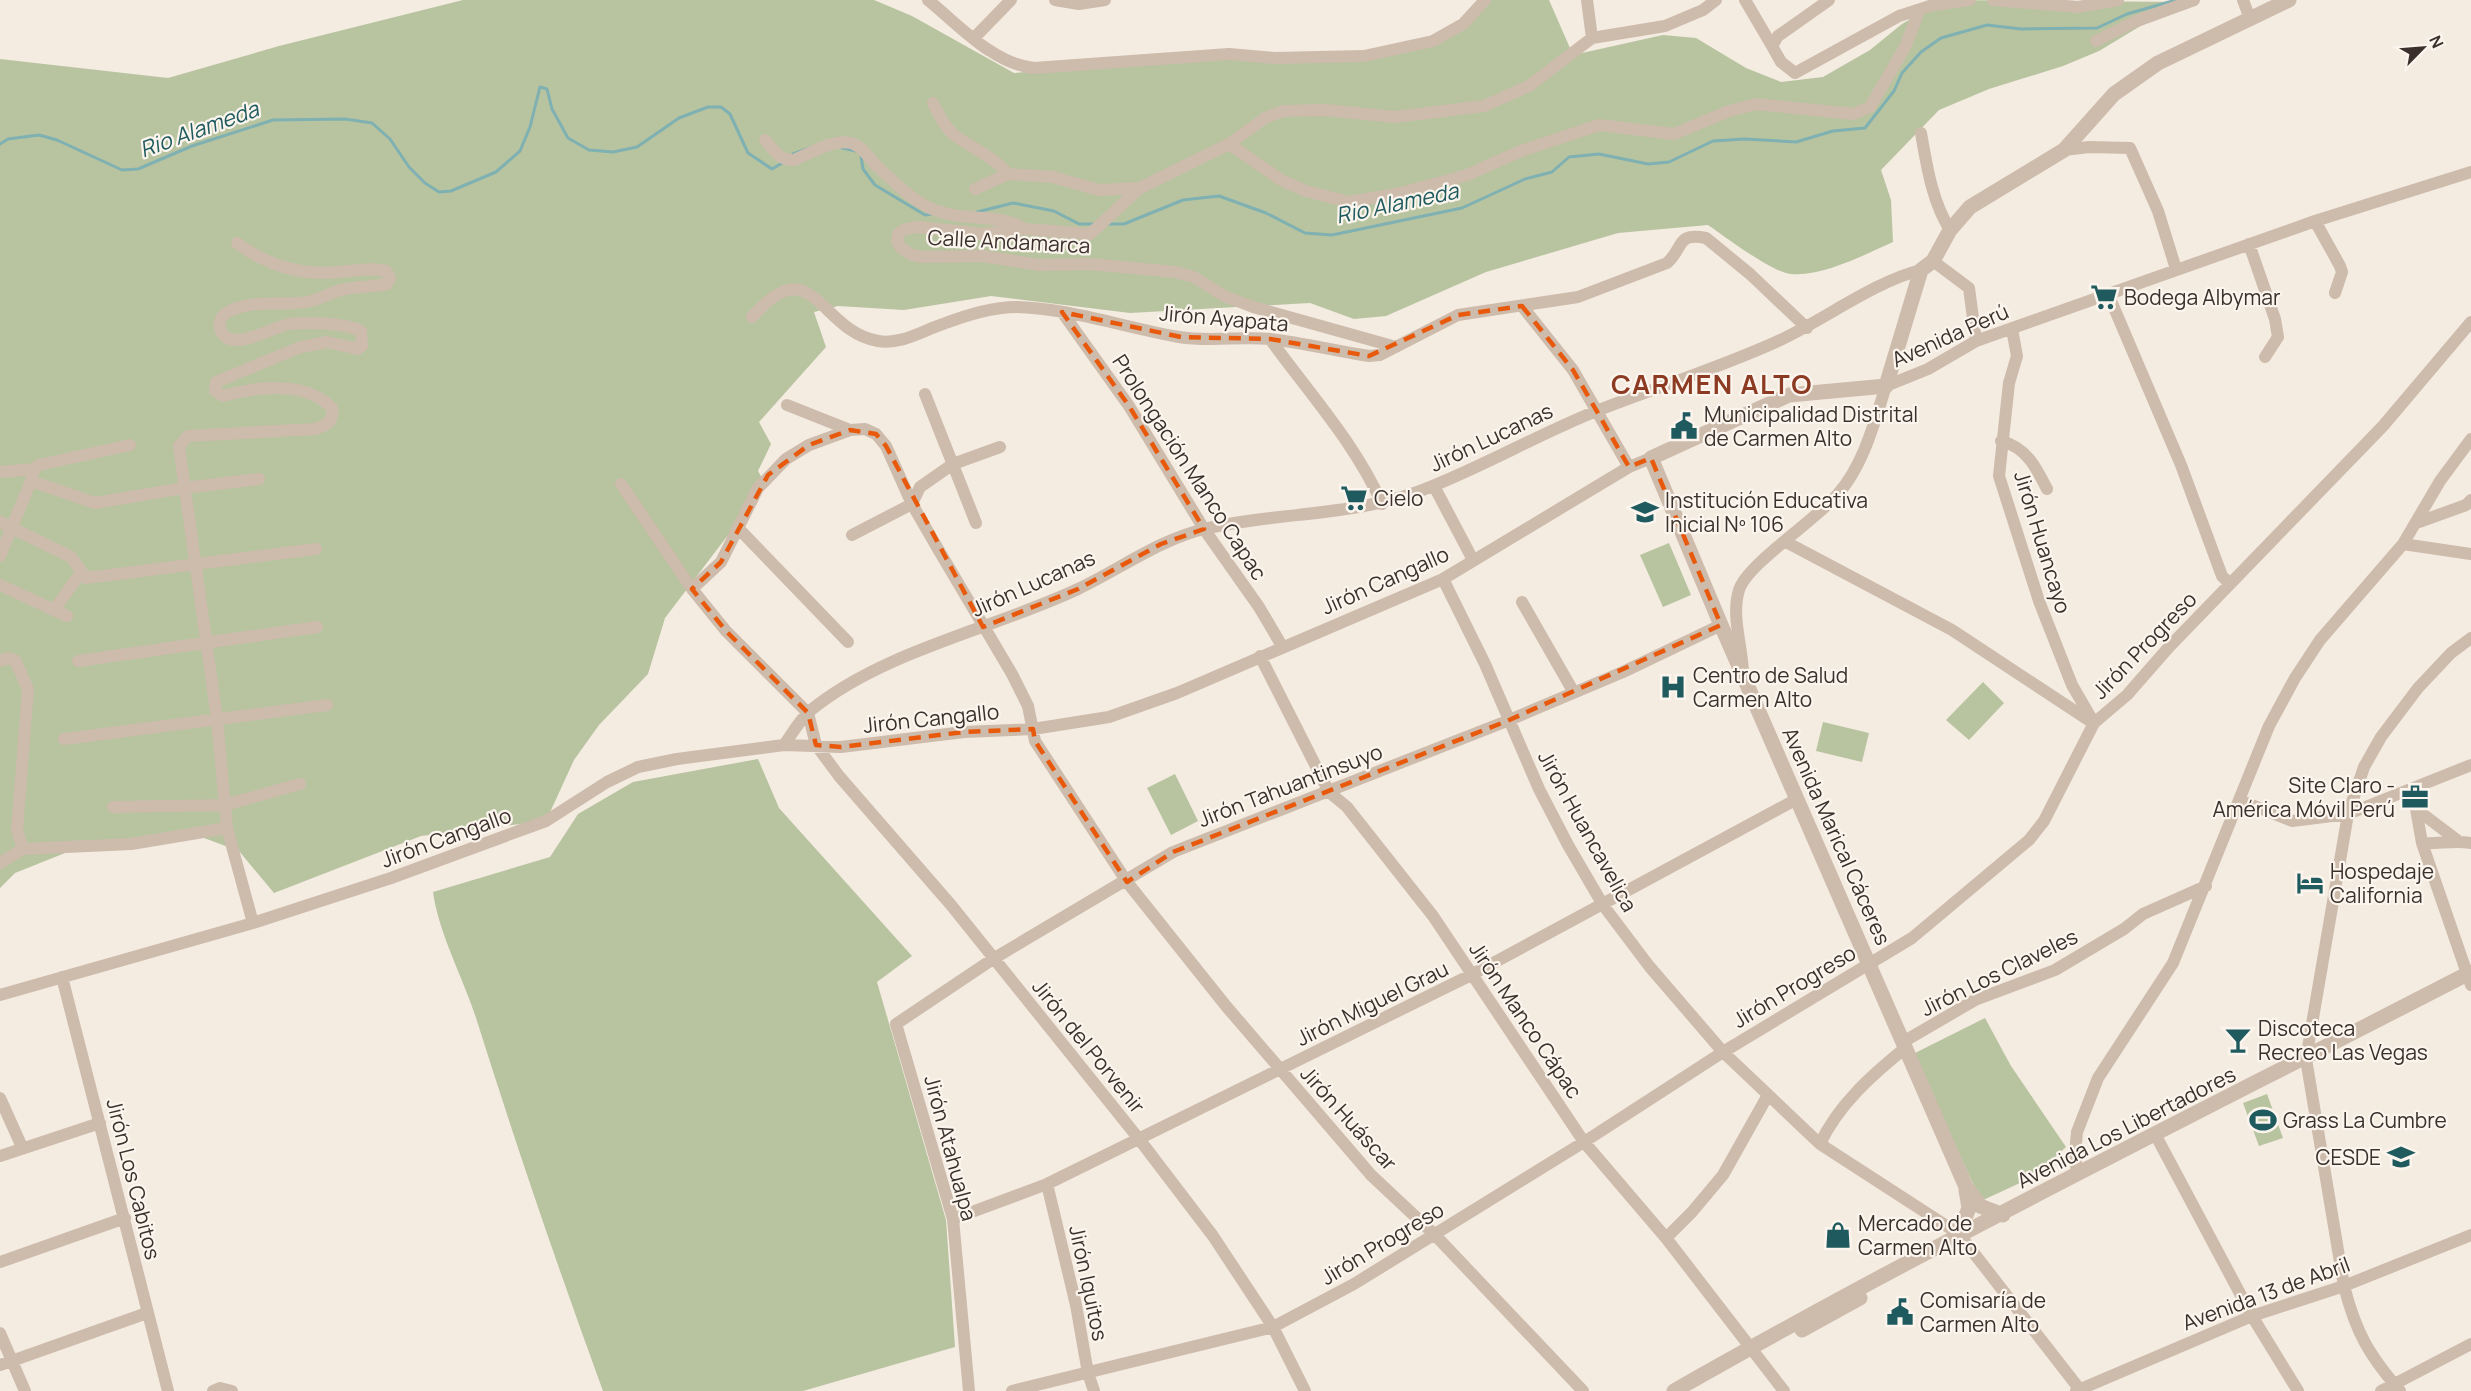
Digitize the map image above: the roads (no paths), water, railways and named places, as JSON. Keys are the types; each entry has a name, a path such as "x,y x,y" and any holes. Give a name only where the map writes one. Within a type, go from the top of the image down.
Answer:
{"street":[{"path":"928,0 974,38 1016,66 1034,68 1229,54 1274,58 1353,57 1433,41 1463,24 1485,0"},
{"path":"974,38 1011,0"},
{"path":"1055,0 1079,4 1105,0"},
{"path":"1587,0 1592,38"},
{"name":"Calle Andamarca","path":"1396,346 1253,307 1224,296 1194,277 1175,272 1090,264 1040,265 981,256 923,257 912,255 902,248 897,242 898,234 905,229 920,227 983,234 1025,229 1090,234 1127,197 1140,188 1229,144 1265,118 1283,111 1325,110 1395,117 1484,106 1529,86 1592,38 1665,26 1703,10 1716,0"},
{"path":"1745,0 1781,62 1795,73 1899,16 1954,1 1970,0"},
{"path":"1772,46 1778,36 1829,0"},
{"path":"1993,0 2038,5 2118,0"},
{"path":"2096,41 2134,22 2194,0"},
{"path":"2243,0 2250,19"},
{"path":"1743,676 1742,653 1735,617 1743,580 1757,565 1818,515 1840,492 1868,444 1927,266 1950,230 1970,207 2064,150 2114,94 2158,63 2289,0"},
{"path":"1229,144 1281,180 1306,191 1349,202 1401,193 1467,175 1540,144 1599,125 1674,134 1729,111 1756,104 1853,114 1870,107 1905,47 1919,10"},
{"path":"933,103 944,124 953,134 1001,166 1008,174"},
{"path":"1921,134 1928,174 1937,203 1950,230"},
{"path":"765,140 777,154 788,160 794,160 834,143 852,144 860,148 898,186 932,208 971,219 1005,220 1025,229"},
{"path":"2064,150 2089,147 2130,148 2158,211 2176,269"},
{"name":"Avenida Perú","path":"1651,458 1789,395 1886,386 1928,369 1976,341 2109,296 2176,269 2315,221 2471,172"},
{"path":"975,189 1008,174 1053,177 1099,190 1140,188"},
{"path":"2315,221 2342,273 2335,293"},
{"name":"Jirón Ayapata","path":"752,317 765,301 782,290 796,288 809,293 846,328 862,338 885,342 903,340 988,309 1018,307 1062,312 1182,337 1270,339 1369,356 1380,355 1458,315 1578,297 1667,263 1676,255 1680,242 1688,236 1697,236 1706,238 1750,274 1807,328"},
{"path":"237,243 258,258 291,271 318,274 376,268 386,271 390,278 387,284 341,290 311,301 243,307 220,319 219,327 223,336 231,340 246,339 287,325 341,323 361,331 362,346 353,350 327,342 301,347 216,382 215,391 223,396 254,387 284,389 314,395 332,408 333,417 328,424 315,429 183,438 179,446 217,719 226,828 253,923"},
{"path":"2249,244 2275,319 2278,337 2265,357"},
{"path":"1927,266 1960,279 1969,288 1976,341"},
{"name":"Jirón Lucanas","path":"784,745 808,713 846,686 885,666 1078,589 1161,544 1204,529 1260,518 1342,512 1382,504 1434,486 1597,411 1680,381 1807,328 1900,275 1927,266"},
{"path":"2109,296 2181,465 2222,576 2230,584"},
{"path":"1522,306 1573,370 1629,467"},
{"name":"Prolongación Manco Capac","path":"1062,312 1129,406 1204,529 1259,607 1282,646"},
{"name":"Jirón Progreso","path":"1012,1391 1273,1327 1354,1284 1435,1235 1723,1052 1912,938 2030,840 2044,821 2094,723 2127,695 2230,584 2383,426 2471,322"},
{"name":"Jirón Huancayo","path":"2012,329 2018,356 2009,383 1999,476 2024,558 2072,685 2094,723"},
{"path":"1270,339 1348,444 1371,479 1382,504"},
{"path":"925,394 976,523"},
{"path":"788,405 850,430"},
{"name":"Jirón Huáscar","path":"850,430 865,429 876,434 886,447 912,504 982,627 1012,674 1028,706 1035,741 1127,882 1280,1070 1371,1175 1435,1235 1583,1391"},
{"path":"692,589 720,562 739,529 758,488 786,459 808,445 850,430"},
{"path":"2419,522 2419,515 2440,481 2471,439"},
{"path":"2001,441 2015,445 2028,456 2047,489"},
{"path":"0,556 32,475 39,465 130,445"},
{"path":"852,535 912,504 920,487 953,464 1000,447"},
{"name":"Jirón Cangallo","path":"0,995 253,923 391,878 546,821 607,782 638,767 677,759 784,745 841,747 963,732 1033,729 1108,717 1177,693 1282,646 1443,579 1629,467 1651,458"},
{"name":"Avenida Marical Cáceres","path":"1651,458 1743,676 1966,1187 1980,1206 2003,1215"},
{"path":"0,472 32,475 94,503 184,488 259,479"},
{"path":"621,484 692,589 726,631 808,713 816,745"},
{"path":"1434,486 1473,560"},
{"path":"2077,1173 2074,1155 2077,1132 2098,1077 2173,963 2269,726 2295,678 2342,613 2403,544 2419,522 2466,505 2471,500"},
{"path":"0,522 71,556 80,573 86,578 316,549"},
{"path":"739,529 848,642"},
{"path":"1786,542 1952,630 2094,723"},
{"path":"2403,544 2471,554"},
{"path":"54,610 80,573"},
{"name":"Jirón Huancavelica","path":"1443,579 1485,664 1507,721 1539,789 1603,905 1648,966 1723,1052 1820,1144 1959,1234 2079,1390"},
{"path":"0,585 67,616"},
{"path":"1522,602 1573,691"},
{"name":"Jirón Tahuantinsuyo","path":"896,1024 993,959 1127,882 1173,852 1507,721 1573,691 1623,672 1721,625"},
{"path":"78,661 317,627"},
{"path":"2397,1387 2361,1340 2353,1323 2344,1286 2306,1059 2348,814 2364,767 2381,737 2418,688 2451,653 2471,638"},
{"name":"Jirón Manco Cápac","path":"1260,656 1329,792 1347,807 1433,916 1584,1142 1666,1238 1784,1391"},
{"path":"0,661 8,658 15,660 28,689 17,830 23,849"},
{"path":"64,739 327,705"},
{"name":"Jirón del Porvenir","path":"816,745 839,776 951,905 1139,1139 1213,1236 1273,1327 1305,1391"},
{"path":"2239,800 2292,821 2348,814 2471,765"},
{"path":"113,807 225,805 300,784"},
{"path":"2408,791 2416,809 2422,843 2469,977"},
{"name":"Jirón Miguel Grau","path":"953,1219 1047,1184 1472,975 1797,799"},
{"path":"2416,809 2457,840"},
{"path":"0,864 23,849 121,844 226,828"},
{"path":"2422,843 2436,844 2457,840 2471,843"},
{"name":"Jirón Los Claveles","path":"1820,1144 1826,1130 1869,1077 1904,1046 1975,1000 2055,970 2124,929 2143,914 2206,886"},
{"name":"Jirón Los Cabitos","path":"62,977 168,1391"},
{"name":"Avenida Los Libertadores","path":"1674,1391 1940,1254 1959,1234 2003,1215 2077,1173 2469,977"},
{"name":"Jirón Atahualpa","path":"896,1024 953,1219 969,1391"},
{"path":"1666,1238 1692,1212 1723,1174 1768,1095"},
{"path":"0,1098 22,1147"},
{"path":"0,1156 100,1122"},
{"path":"2156,1134 2252,1316 2298,1391"},
{"name":"Jirón Iquitos","path":"1047,1184 1076,1305 1088,1373 1094,1391"},
{"path":"1959,1234 1969,1208 1966,1187"},
{"path":"0,1262 125,1218"},
{"name":"Avenida 13 de Abril","path":"2079,1390 2252,1316 2344,1286 2471,1236"},
{"path":"0,1365 147,1313"},
{"path":"0,1333 25,1391"},
{"path":"2381,1391 2397,1387 2471,1344"},
{"name":"Avenida Los Libertadores","path":"1695,1391 1755,1351"},
{"path":"213,1391 220,1388 232,1391"}],"waterway":[{"name":"Rio Alameda","path":"1107,224 1124,224 1183,200 1219,196 1266,213 1305,233 1332,235 1462,208 1525,179 1552,172 1569,157 1599,154 1648,164 1669,162 1713,141 1745,139 1796,142 1833,131 1865,128 1894,91 1902,73 1921,52 1941,38 1987,25 2021,29 2097,28 2127,14 2176,0"},
{"name":"Rio Alameda","path":"0,144 8,139 39,135 57,140 122,170 138,169 192,146 273,120 345,119 372,123 390,139 409,167 425,183 439,192 451,191 496,172 520,151 530,127 540,87 547,89 552,109 568,138 589,150 613,152 637,147 679,118 708,107 721,107 730,114 748,153 772,169 784,162"},
{"name":"Rio Alameda","path":"793,154 812,147"},
{"name":"Rio Alameda","path":"842,148 856,151"},
{"name":"Rio Alameda","path":"861,156 863,169 875,185 925,215 932,214"},
{"name":"Rio Alameda","path":"977,212 1013,203 1054,211 1079,224 1094,224"}],"place":[{"name":"Bodega Albymar","path":"2104,297"},
{"name":"Municipalidad Distrital de Carmen Alto","path":"1684,426"},
{"name":"Cielo","path":"1354,498"},
{"name":"Institución Educativa Inicial Nº 106","path":"1645,512"},
{"name":"Centro de Salud Carmen Alto","path":"1673,687"},
{"name":"Site Claro - América Móvil Perú","path":"2415,797"},
{"name":"Hospedaje California","path":"2310,883"},
{"name":"Discoteca Recreo Las Vegas","path":"2238,1040"},
{"name":"Grass La Cumbre","path":"2263,1120"},
{"name":"CESDE","path":"2401,1157"},
{"name":"Mercado de Carmen Alto","path":"1838,1235"},
{"name":"Comisaría de Carmen Alto","path":"1900,1312"}],"district":[{"name":"CARMEN ALTO","path":"1712,383"}]}
